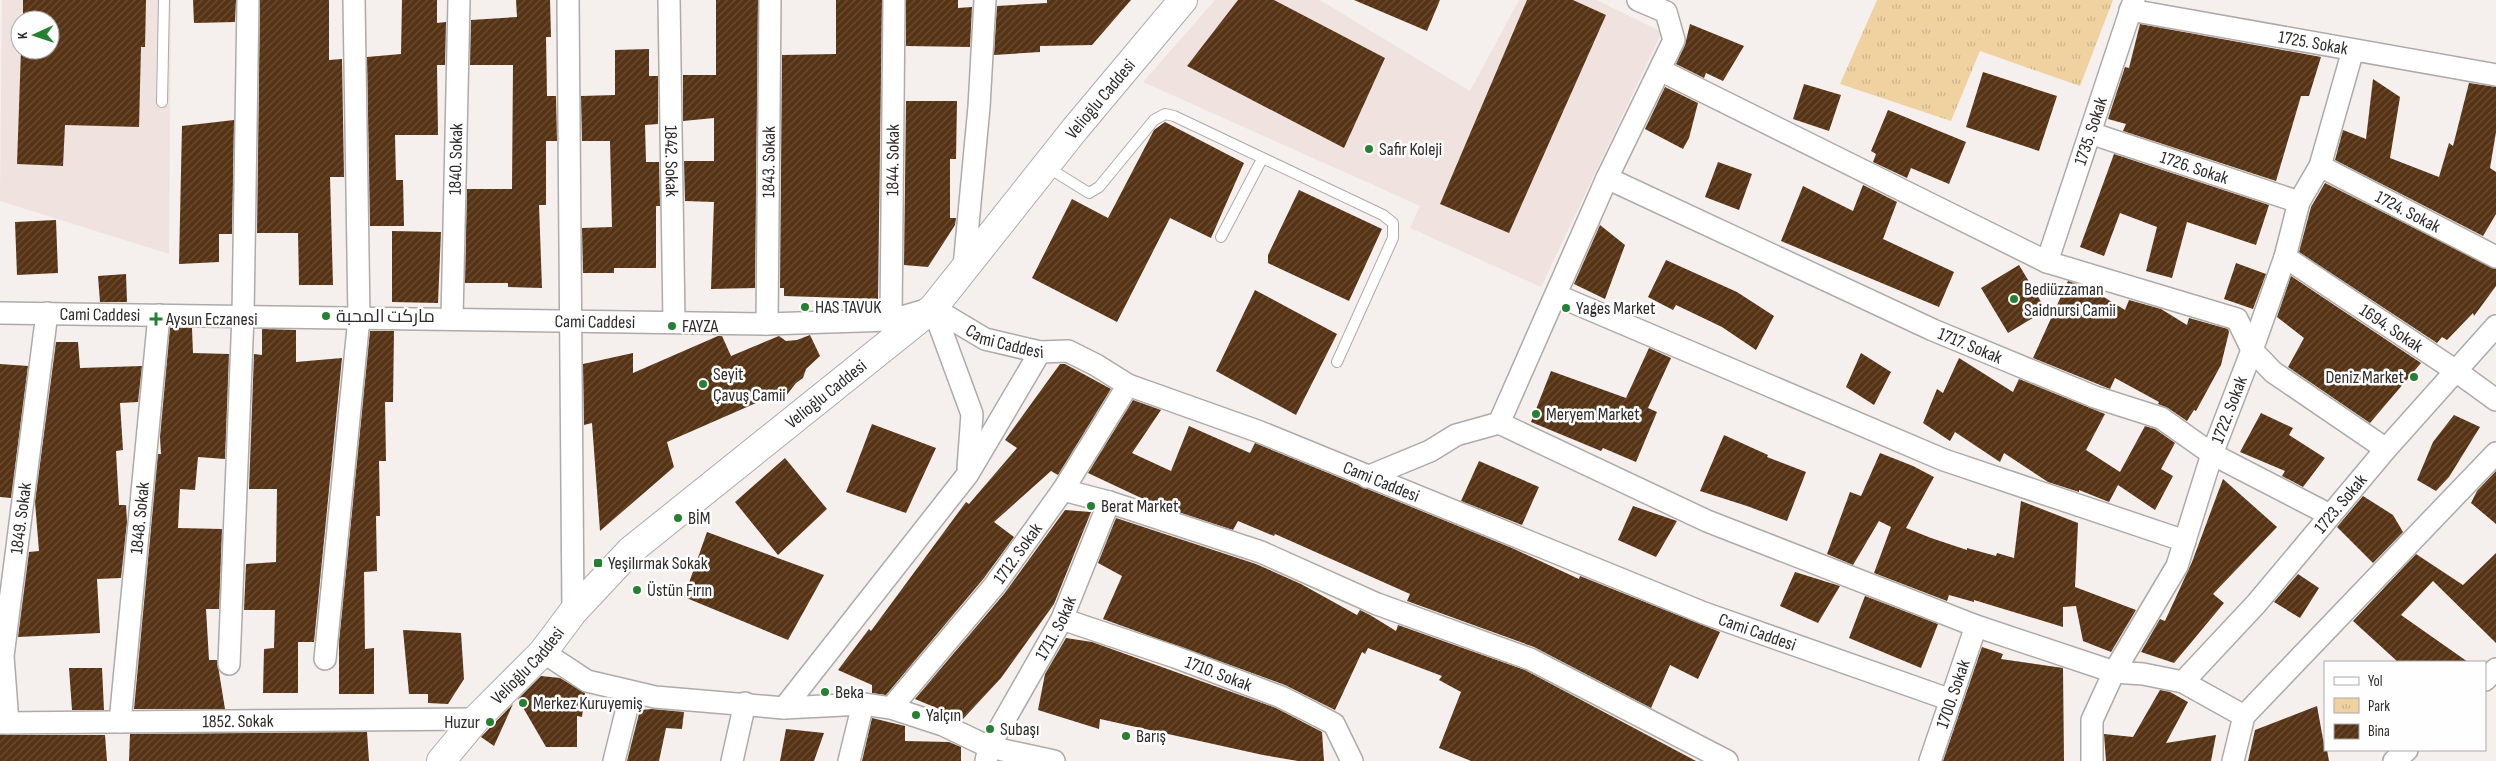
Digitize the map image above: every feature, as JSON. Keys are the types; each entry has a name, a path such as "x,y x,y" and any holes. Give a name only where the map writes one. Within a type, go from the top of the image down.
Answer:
{"street":[{"path":"229,664 243,315 248,0"},
{"path":"325,659 359,318 354,0"},
{"name":"1840. Sokak","path":"452,319 459,0"},
{"path":"568,0 573,612"},
{"name":"1842. Sokak","path":"669,0 674,322"},
{"name":"1843. Sokak","path":"767,324 770,0"},
{"name":"1844. Sokak","path":"891,320 894,0"},
{"path":"964,267 979,107 985,0"},
{"name":"Velioğlu Caddesi","path":"441,761 476,719 543,652 573,612 630,550 933,308 964,267 998,229 1182,0"},
{"path":"1499,423 1607,178 1674,40 1666,12 1638,0"},
{"name":"1725. Sokak","path":"2132,5 2353,50 2496,75"},
{"name":"1735. Sokak","path":"2047,262 2132,5"},
{"name":"1722. Sokak","path":"2092,761 2092,720 2114,672 2177,566 2212,454 2285,257 2299,202 2320,166 2353,50"},
{"path":"1660,70 2047,262 2237,319 2252,350 2273,372 2386,448"},
{"name":"1726. Sokak","path":"2090,133 2299,202"},
{"name":"1724. Sokak","path":"2320,166 2496,257"},
{"name":"1717. Sokak","path":"1607,178 1933,330 2095,397 2161,418 2212,454 2330,515"},
{"name":"1694. Sokak","path":"2285,257 2456,371 2496,400"},
{"path":"1556,295 1944,460 2072,505 2185,541"},
{"path":"933,308 972,414 968,474"},
{"name":"Cami Caddesi","path":"0,313 767,324 891,320 933,308 985,338 1040,352 1068,351 1096,365 1128,385 1260,432 1704,613 1951,700"},
{"name":"1849. Sokak","path":"4,723 3,656 47,314"},
{"name":"1848. Sokak","path":"120,722 159,315"},
{"name":"1723. Sokak","path":"2183,682 2256,604 2386,448 2496,326"},
{"path":"784,708 968,474 1040,352"},
{"name":"1712. Sokak","path":"890,708 994,586 1063,490 1128,385"},
{"path":"1367,477 1430,451 1456,435 1499,423 1707,521 1976,626 2114,672 2143,674 2183,682 2244,716"},
{"path":"2233,761 2244,716 2496,453"},
{"path":"1063,490 1109,502 1261,552 1377,604 1530,659 1727,761"},
{"name":"1711. Sokak","path":"987,754 1062,619 1109,502"},
{"name":"1710. Sokak","path":"1062,619 1175,657 1281,697 1334,724 1352,761"},
{"name":"1700. Sokak","path":"1930,761 1976,626"},
{"path":"543,652 586,682 631,692 655,697 784,708 863,704 890,708 943,725 987,754 1054,761"},
{"path":"2486,679 2496,669"},
{"path":"614,761 631,692"},
{"path":"732,761 745,704"},
{"path":"849,761 863,704"},
{"name":"1852. Sokak","path":"4,723 476,719"},
{"path":"2394,761 2406,751"}],"lane":[{"path":"162,102 164,0"},
{"path":"1046,167 1090,193 1099,187 1154,120 1165,114 1174,116 1383,215 1392,223 1393,238 1337,362"},
{"path":"1221,237 1262,159"}],"shaded area":[{"path":"2,0 171,0 169,254 0,201"},
{"path":"1215,0 1320,0 1470,91 1519,0 1597,0 1662,32 1541,287 1410,228 1420,206 1143,82"}],"green space":[{"path":"1877,0 2113,0 2080,86 1980,51 1951,121 1840,84"}],"building":[{"path":"23,0 146,0 145,47 141,47 139,127 65,125 63,166 17,164 21,60 60,60 60,10 23,10"},
{"path":"193,0 236,0 235,22 194,23"},
{"path":"260,0 329,0 329,60 342,59 344,177 330,177 333,285 299,285 298,233 257,233"},
{"path":"402,0 437,0 437,23 446,22 445,65 437,65 438,135 395,135 396,180 403,180 404,226 370,226 367,57 401,54"},
{"path":"516,0 550,0 551,37 546,37 547,96 556,96 557,141 546,141 546,205 539,205 542,288 508,287 508,283 465,283 467,189 512,189 513,65 470,65 471,20 517,17"},
{"path":"716,0 758,0 755,288 711,289 714,202 685,201 684,161 714,161 714,118 683,121 683,75 716,75"},
{"path":"836,0 882,0 878,299 784,296 784,288 780,288 782,55 836,54"},
{"path":"906,0 958,0 958,8 972,7 970,47 906,46"},
{"path":"1047,0 1131,0 1092,45 1040,46 1040,52 994,55 997,6 1047,3"},
{"path":"1238,0 1274,0 1385,58 1344,148 1187,66"},
{"path":"1354,0 1440,0 1427,31"},
{"path":"1527,0 1573,0 1606,15 1509,233 1440,204"},
{"path":"1690,24 1744,46 1723,81 1706,73 1704,78 1676,64 1685,45"},
{"path":"2140,24 2321,57 2309,96 2301,96 2276,181 2123,131 2126,124 2108,119 2125,67 2129,68"},
{"path":"649,49 649,76 658,76 658,124 645,125 646,162 659,162 660,206 656,206 656,268 614,268 614,273 583,273 582,228 612,227 610,141 582,141 581,96 615,95 615,50"},
{"path":"1983,72 2057,96 2039,151 1966,127"},
{"path":"2373,79 2400,97 2390,158 2439,177 2449,143 2453,146 2469,83 2496,87 2496,132 2490,168 2496,172 2496,214 2483,236 2335,160 2343,130 2366,139"},
{"path":"1804,84 1841,95 1829,131 1793,119"},
{"path":"1665,87 1698,103 1689,138 1683,149 1645,129"},
{"path":"906,101 957,101 956,159 950,159 950,218 956,218 955,225 928,267 904,265"},
{"path":"1888,110 1966,142 1949,184 1911,168 1907,178 1873,162 1876,154 1871,151"},
{"path":"234,120 232,234 219,234 219,262 179,264 182,126"},
{"path":"1165,122 1244,163 1211,238 1170,218 1117,322 1032,278 1072,199 1108,218 1154,130"},
{"path":"2114,154 2269,205 2256,245 2187,222 2172,278 2146,271 2157,227 2120,213 2104,256 2080,247"},
{"path":"1718,162 1752,174 1739,210 1705,197"},
{"path":"2325,183 2496,269 2496,286 2474,316 2473,313 2447,340 2442,337 2437,343 2299,252 2311,207"},
{"path":"1863,185 1897,202 1883,239 1954,272 1939,307 1781,241 1803,186 1853,211"},
{"path":"1299,190 1382,229 1349,301 1268,263 1268,255"},
{"path":"56,220 58,273 17,275 15,222"},
{"path":"1600,225 1625,245 1605,299 1574,284"},
{"path":"392,231 441,232 438,303 392,302"},
{"path":"1666,260 1737,292 1774,316 1756,350 1722,327 1676,305 1673,310 1648,297"},
{"path":"2236,263 2266,274 2253,309 2224,299"},
{"name":"Bediüzzaman Saidnursi Camii","path":"2019,265 2046,310 2008,333 1981,288"},
{"path":"126,274 127,302 100,302 98,276"},
{"path":"2291,276 2421,363 2370,423 2288,367 2304,338 2277,317"},
{"path":"2068,281 2089,288 2125,310 2129,300 2161,309 2187,325 2189,318 2228,329 2229,332 2221,365 2196,411 2194,410 2187,421 2168,408 2158,404 2159,402 2115,378 2110,389 2033,358"},
{"path":"1255,290 1337,334 1296,415 1216,371"},
{"path":"170,328 192,328 193,353 229,354 225,459 198,457 195,490 180,489 178,528 222,529 219,609 206,609 209,660 217,660 225,709 134,709 158,454 161,454 160,437"},
{"path":"262,329 296,330 296,362 342,358 314,642 298,642 298,693 263,693 264,649 274,648 275,610 244,610 246,564 276,562 277,489 249,489 254,354 262,355"},
{"path":"370,331 394,331 393,402 385,402 386,461 379,461 380,516 376,516 377,571 364,572 365,649 374,648 374,694 339,694 339,642"},
{"path":"810,335 820,356 806,369 803,378 796,383 786,396 776,402 765,399 667,442 674,467 600,531 592,423 584,425 583,364 633,353 633,373 718,336 722,336 731,356 779,336 786,341 797,340"},
{"path":"56,342 78,342 80,368 142,366 138,402 120,403 123,450 116,451 119,505 126,505 127,522 121,578 97,579 100,633 18,637 29,552 39,551 35,502"},
{"path":"1649,348 1671,358 1648,408 1657,412 1636,462 1603,448 1601,451 1531,422 1551,371 1626,398"},
{"path":"1861,353 1891,372 1874,405 1846,387"},
{"path":"1959,358 2013,392 2019,379 2105,414 2086,450 2120,472 2145,426 2155,429 2175,443 2161,469 2173,476 2155,510 2118,485 2109,502 2079,490 2079,492 2048,482 2004,453 2000,462 1955,432 1950,441 1923,423 1937,389 1943,393"},
{"path":"0,364 28,366 11,498 0,497"},
{"path":"1060,364 1065,364 1111,389 1058,475 1051,471 994,522 1014,537 984,578 886,695 872,693 872,685 838,670 869,629 871,631 966,502 969,504 1017,448 1005,440"},
{"path":"1133,400 1161,410 1132,453 1171,471 1189,426 1250,453 1255,443 1512,548 1579,579 1580,576 1720,632 1698,679 1670,665 1651,708 1534,647 1407,601 1410,594 1275,534 1274,536 1238,521 1233,530 1154,504 1088,473"},
{"path":"2261,413 2293,428 2289,435 2325,458 2303,487 2282,476 2285,471 2240,452"},
{"path":"2454,415 2480,427 2449,477 2436,491 2417,480 2433,442"},
{"path":"872,424 936,448 906,513 846,492"},
{"path":"1724,435 1768,455 1767,457 1806,472 1787,521 1700,491"},
{"path":"1880,453 1913,466 1934,477 1906,528 1931,538 1967,550 1967,548 1996,556 1997,553 2014,558 2021,501 2078,523 2075,587 2136,610 2111,652 2083,641 2076,606 2063,607 2063,627 1974,600 1974,602 1949,595 1947,601 1874,573 1891,527 1879,521 1853,565 1827,554 1850,492 1861,496"},
{"path":"785,458 827,509 778,555 735,502"},
{"path":"1479,461 1539,487 1522,525 1461,501"},
{"path":"2496,471 2496,524 2471,503 2477,491"},
{"path":"2223,479 2277,527 2213,594 2224,603 2174,663 2141,652 2160,619 2165,621 2192,562"},
{"path":"2363,496 2393,515 2403,532 2373,563 2337,527"},
{"path":"1633,506 1677,521 1656,557 1618,540"},
{"path":"1065,510 1091,512 1054,604 1001,678 963,719 915,699 1004,594"},
{"path":"1116,518 1256,564 1301,584 1357,615 1360,610 1396,631 1398,625 1525,670 1696,761 1471,761 1439,748 1461,692 1439,680 1442,676 1368,648 1365,654 1362,652 1335,710 1285,685 1103,619 1122,576 1098,563"},
{"path":"707,532 824,575 788,640 684,597"},
{"path":"2496,553 2496,643 2433,581 2401,615 2467,661 2397,661 2353,621 2416,554 2463,585"},
{"path":"1795,572 1840,586 1818,623 1780,606"},
{"path":"2298,574 2319,588 2300,618 2274,602"},
{"path":"1865,596 1938,624 1921,668 1849,638"},
{"path":"403,630 461,633 464,679 448,704 428,703 428,694 409,694"},
{"path":"1066,638 1092,642 1276,708 1322,732 1324,761 1298,761 1263,755 1100,719 1099,729 1038,710 1045,674"},
{"path":"1982,647 2003,654 2001,659 2063,668 2064,761 1943,761"},
{"path":"69,668 102,668 104,710 72,710"},
{"path":"541,676 560,678 585,693 582,717 577,716 577,747 546,747 518,699"},
{"path":"2160,690 2170,692 2188,702 2166,743 2216,735 2211,761 2106,761 2104,734 2133,737"},
{"path":"513,704 494,746 481,737"},
{"path":"2317,706 2324,751 2327,751 2329,761 2248,761 2255,730"},
{"path":"652,709 684,712 682,729 666,728 659,761 627,761 640,710"},
{"path":"872,718 905,726 905,741 949,742 961,747 961,761 862,761"},
{"path":"786,729 824,733 814,761 780,761"},
{"path":"367,732 369,761 129,761 130,734"},
{"path":"0,735 105,735 107,761 0,761"}],"place":[{"name":"Safir Koleji","path":"1369,149"},
{"name":"Bediüzzaman Saidnursi Camii","path":"2014,299"},
{"name":"HAS TAVUK","path":"805,307"},
{"name":"Yages Market","path":"1566,308"},
{"name":"ماركت المحبة","path":"326,316"},
{"name":"Aysun Eczanesi","path":"156,319"},
{"name":"FAYZA","path":"672,326"},
{"name":"Deniz Market","path":"2414,377"},
{"name":"Seyit Çavuş Camii","path":"703,384"},
{"name":"Meryem Market","path":"1536,414"},
{"name":"Berat Market","path":"1091,506"},
{"name":"BİM","path":"678,518"},
{"name":"Yeşilırmak Sokak","path":"598,563"},
{"name":"Üstün Fırın","path":"637,590"},
{"name":"Beka","path":"825,692"},
{"name":"Merkez Kuruyemiş","path":"523,703"},
{"name":"Yalçın","path":"916,715"},
{"name":"Huzur","path":"490,722"},
{"name":"Subaşı","path":"990,729"},
{"name":"Barış","path":"1126,736"}]}
